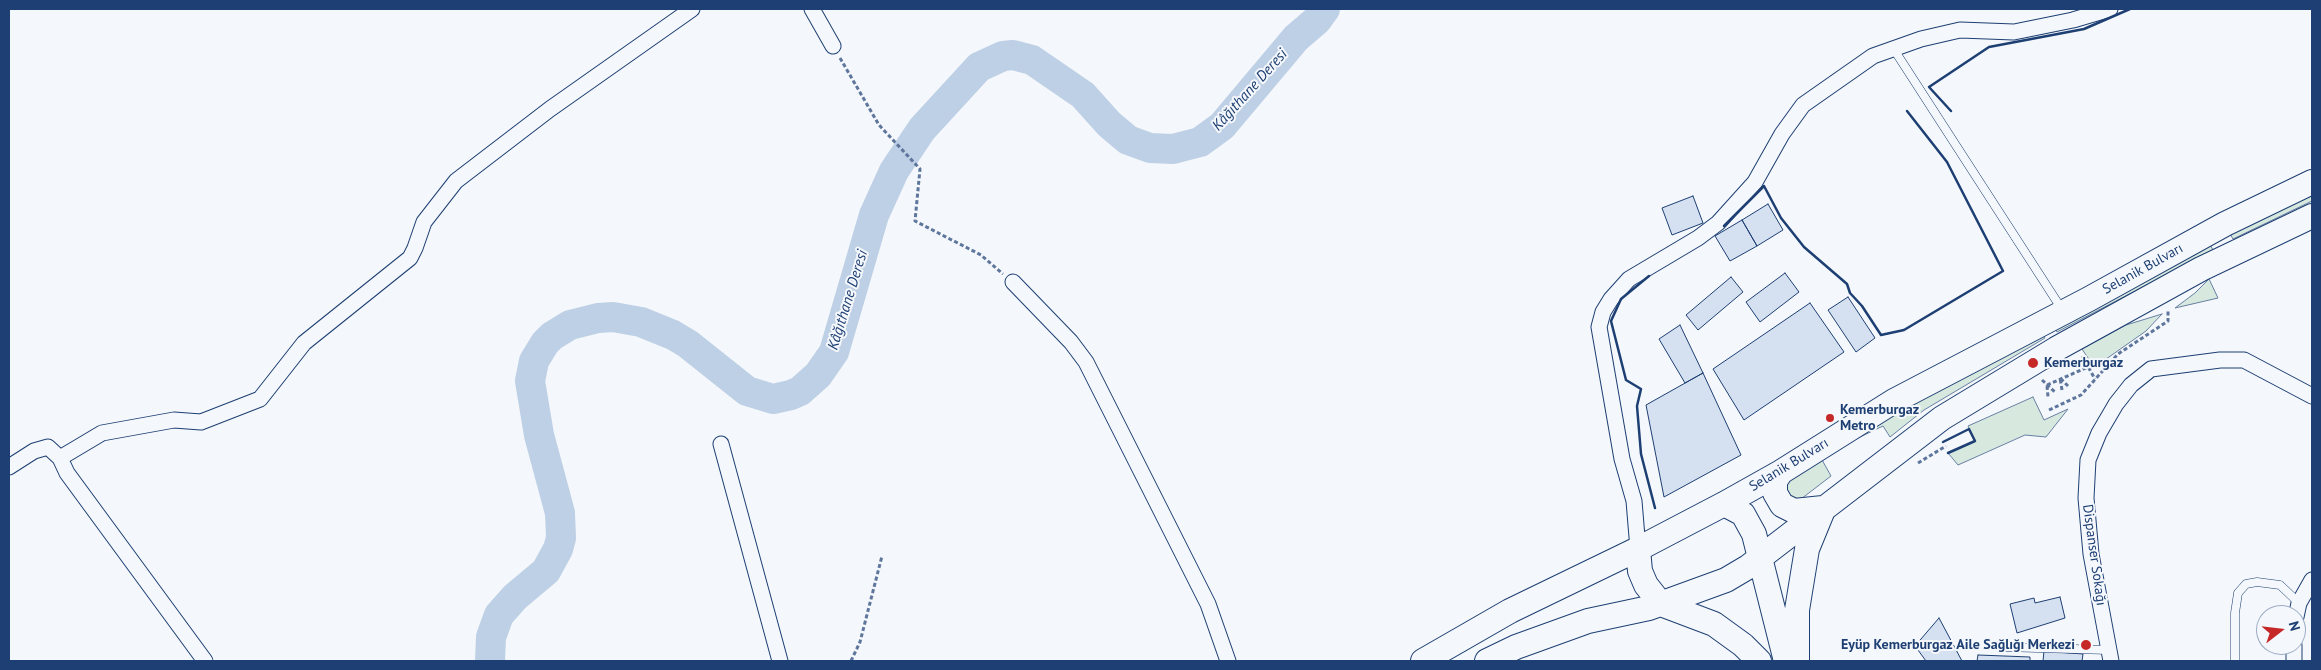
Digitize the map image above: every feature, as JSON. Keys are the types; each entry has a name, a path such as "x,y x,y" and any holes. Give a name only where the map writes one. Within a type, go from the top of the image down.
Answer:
{"main road":[{"name":"Selanik Bulvarı","path":"1423,661 1510,611 1638,550 1724,504 1781,472 1894,401 2064,312 2225,224 2312,182"},
{"name":"Selanik Bulvarı","path":"1487,661 1516,647 1588,621 1661,604 1726,580 1761,556 1942,418 2048,354 2201,269 2312,216"},
{"path":"1781,472 1775,480 1775,493 1782,505 1794,511 1823,508 1807,549 1797,610 1797,661"},
{"path":"1724,504 1743,514 1754,534 1786,661"},
{"path":"1638,550 1640,571 1646,585 1661,604 1714,624 1759,661"}],"street":[{"path":"60,458 102,433 174,420 201,422 260,399 304,343 410,258 416,248 424,222 456,181 550,109 692,9"},
{"path":"812,9 833,46"},
{"path":"1638,550 1634,501 1622,459 1599,326 1602,312 1629,279 1698,238 1718,223 1755,182 1782,134 1803,105 1873,56 1921,39 1960,30 2014,32 2073,20 2110,9"},
{"path":"1012,282 1071,342 1086,362 1208,604 1228,661"},
{"name":"Dispanser Sokağı","path":"2110,656 2091,554 2086,498 2088,460 2099,433 2116,404 2131,385 2152,369 2220,360 2244,360 2312,396"},
{"path":"721,444 780,661"},
{"path":"9,467 34,451 48,447 60,458 67,473 205,661"},
{"path":"2300,605 2312,580"}],"lane":[{"path":"1893,48 2064,312"},
{"path":"2235,661 2235,612 2238,593 2246,584 2257,582 2280,585 2294,605"},
{"path":"2002,647 2110,656"}],"path":[{"path":"833,46 879,125 920,169 914,222 981,255 1012,282"},
{"path":"2049,410 2081,395 2118,354 2168,320 2168,306"},
{"path":"2078,349 2095,379"},
{"path":"2047,385 2088,366"},
{"path":"2060,378 2070,387"},
{"path":"2060,378 2062,390"},
{"path":"2047,385 2056,393"},
{"path":"2047,385 2048,397"},
{"path":"851,661 860,642 882,556"}],"shaded area":[{"path":"2312,192 2312,201 2233,239 2229,232"},
{"path":"2209,243 2213,250 2057,332 2053,325"},
{"path":"2209,279 2218,298 2175,308 2195,293"},
{"path":"2162,314 2146,331 2099,364 2092,364 2082,349 2126,325"},
{"path":"2041,331 2045,338 1924,410 1890,437 1883,426 1837,448 1917,398"},
{"path":"2033,397 2044,420 2068,409 2046,437 2025,435 1958,465 1948,453 1975,441 1968,426"},
{"path":"1821,458 1831,476 1801,499 1791,502 1786,497 1784,480"}],"building":[{"path":"1693,196 1703,223 1672,235 1662,208"},
{"path":"1768,204 1783,230 1757,246 1742,220"},
{"path":"1742,220 1757,246 1730,261 1715,236"},
{"path":"1785,273 1799,292 1760,322 1746,302"},
{"path":"1731,277 1743,292 1698,330 1686,315"},
{"path":"1848,297 1875,338 1856,352 1828,310"},
{"path":"1810,303 1844,352 1744,420 1713,369"},
{"path":"1680,325 1703,373 1685,383 1659,339"},
{"path":"1703,373 1741,455 1664,497 1646,405"},
{"path":"2060,597 2065,618 2017,633 2010,604 2034,598 2035,603"},
{"path":"1939,618 1962,661 1926,661 1915,646"},
{"path":"2044,651 2083,654 2082,661 2043,661"},
{"path":"1978,655 2030,657 2030,661 1977,661"}],"waterway":[{"name":"Kâğıthane Deresi","path":"490,661 491,637 499,615 515,597 546,571 558,549 561,538 560,513 539,435 530,381 534,361 545,343 552,336 570,325 598,318 613,317 641,322 673,335 688,344 747,391 773,399 791,395 800,391 818,375 834,352 874,215 894,171 922,129 979,67 1003,56 1013,55 1032,60 1083,95 1109,124 1128,140 1150,148 1173,149 1200,142 1222,126 1296,38 1317,20 1325,9"}],"wall":[{"path":"1951,111 1929,87 1989,47 2084,29 2130,9"},
{"path":"1724,226 1764,186 1781,218 1804,247 1847,284 1850,293 1862,306 1881,335 1904,330 2003,271 1947,162 1907,111"},
{"path":"1649,276 1621,299 1611,321 1626,380 1641,389 1637,406 1641,454 1655,508"},
{"path":"1943,442 1969,429 1975,441 1948,453"}],"place":[{"name":"Kemerburgaz","path":"2033,363"},
{"name":"Kemerburgaz Metro","path":"1830,418"},
{"name":"Eyüp Kemerburgaz Aile Sağlığı Merkezi","path":"2086,645"}]}
